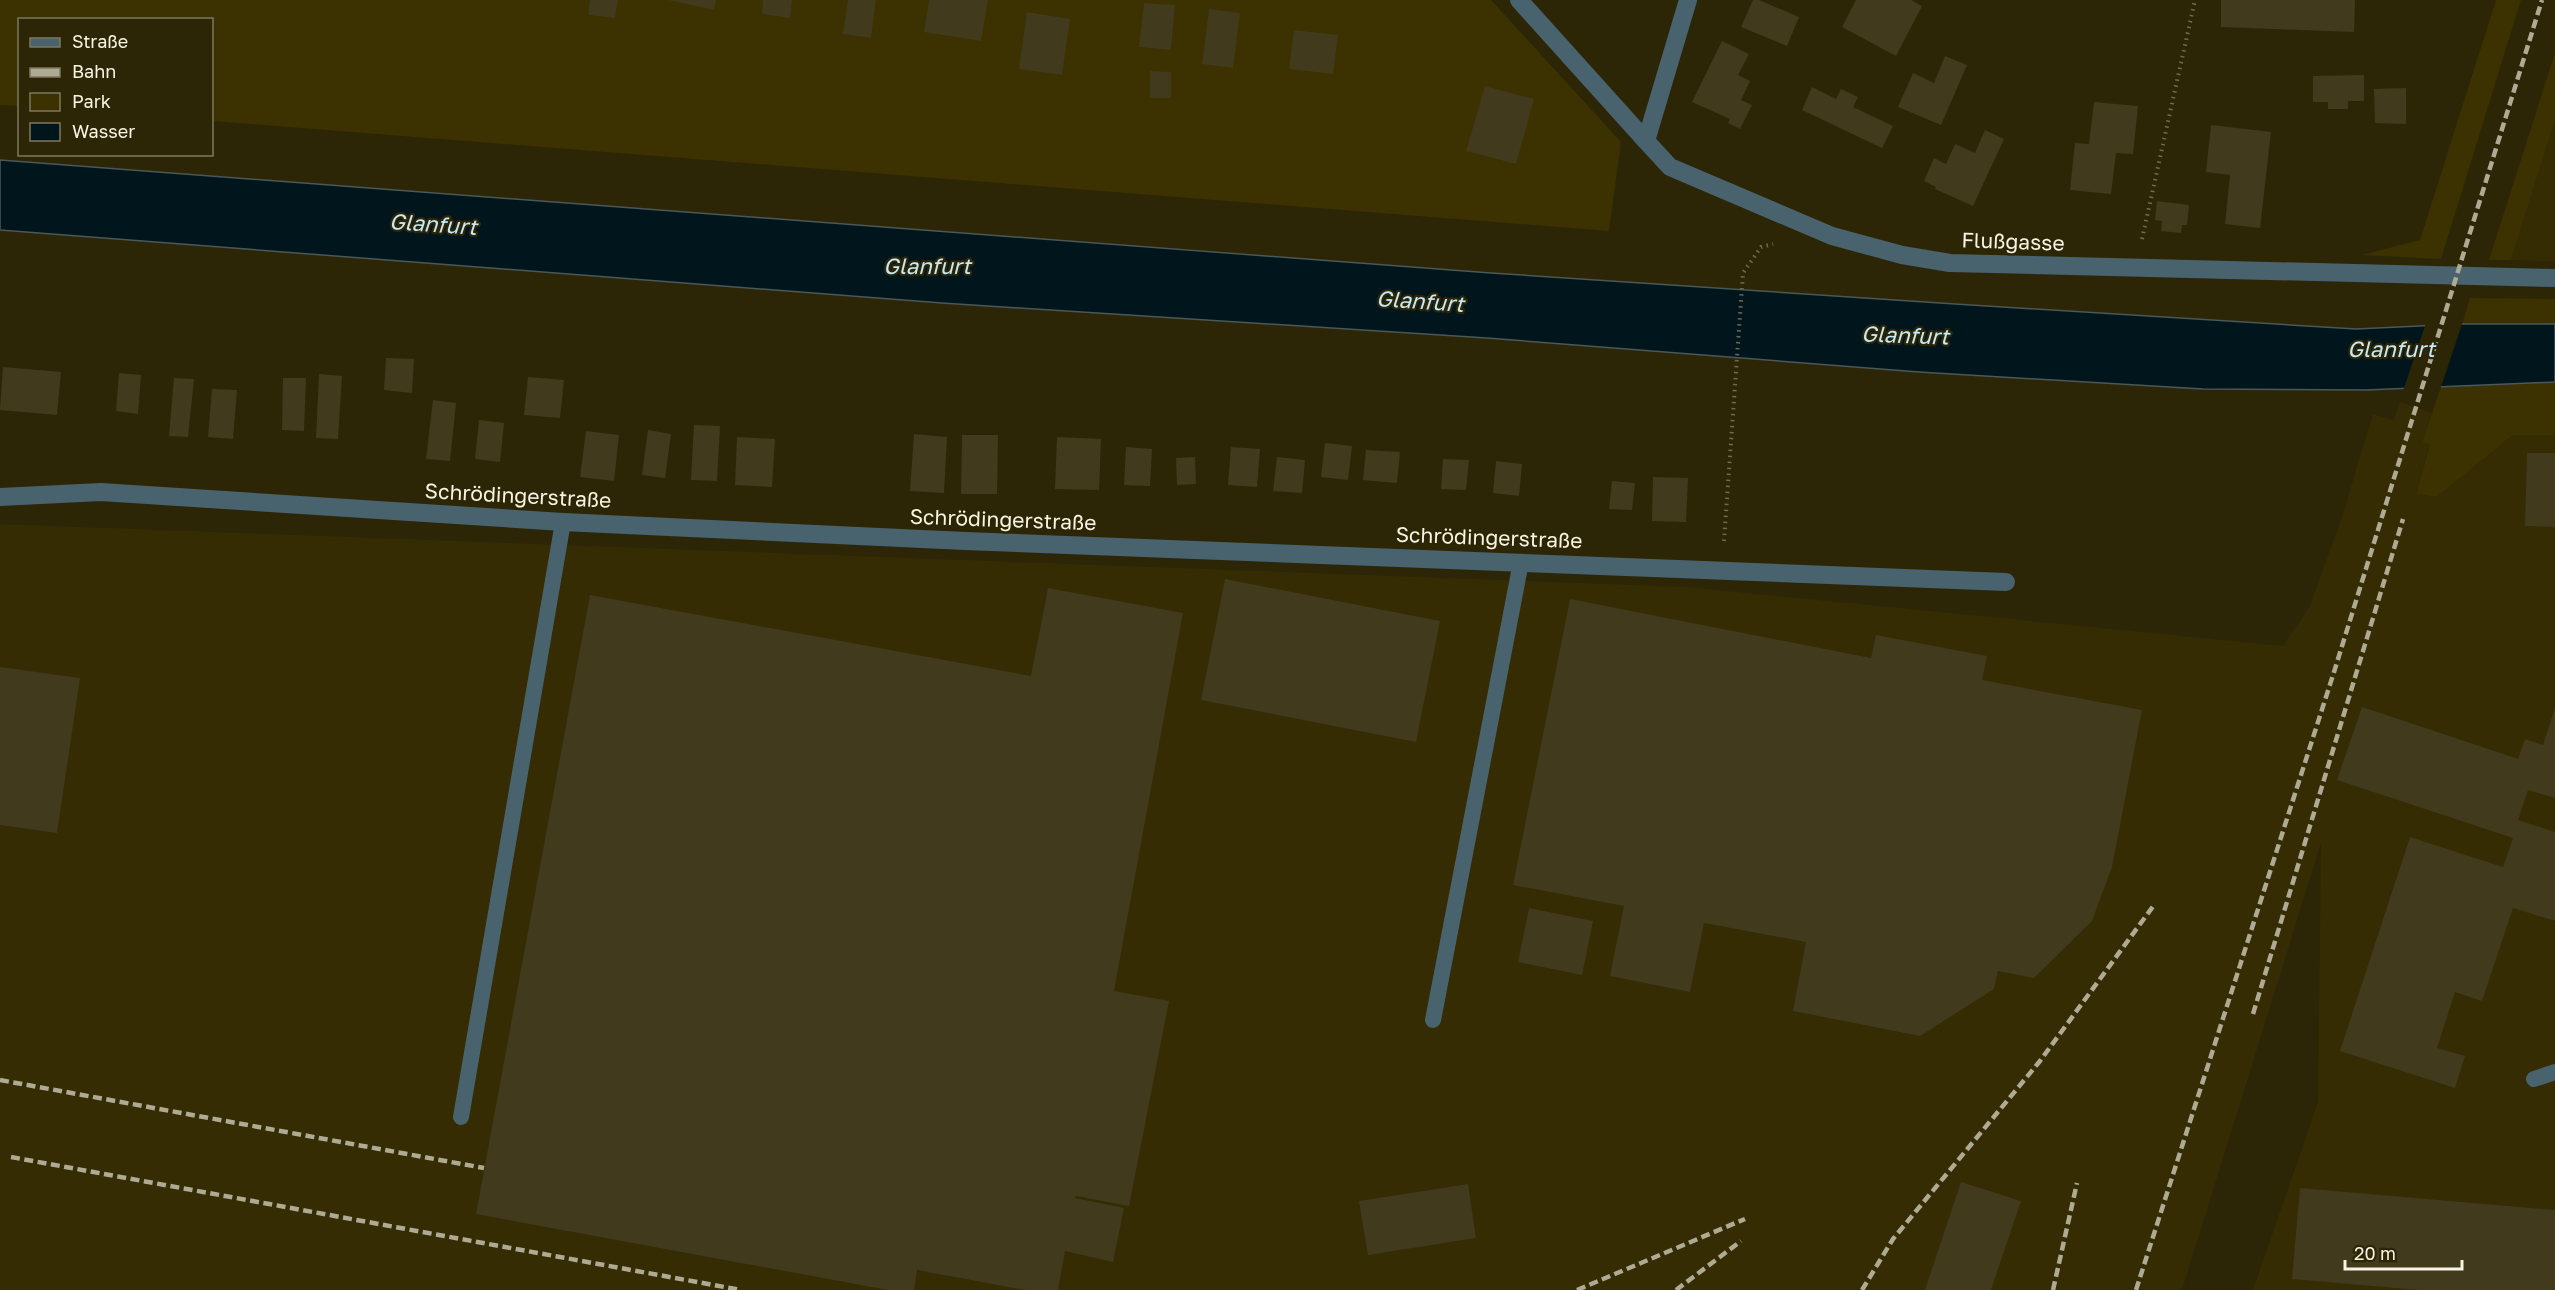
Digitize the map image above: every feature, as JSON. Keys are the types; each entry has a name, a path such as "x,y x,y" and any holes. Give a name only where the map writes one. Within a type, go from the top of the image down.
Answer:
{"street":[{"name":"Flußgasse","path":"1519,0 1670,167 1832,236 1902,255 1950,263 2555,278"},
{"path":"1646,141 1688,0"},
{"name":"Schrödingerstraße","path":"0,497 101,492 563,522 965,541 2006,582"}],"lane":[{"path":"461,1117 563,522"},
{"path":"1432,1020 1521,562"},
{"path":"2534,1079 2555,1072"}],"path":[{"path":"2135,269 2195,0"},
{"path":"1721,569 1743,273"}],"shaded area":[{"path":"2555,118 2555,261 2511,260"},
{"path":"2400,402 2432,413 2422,442 2430,444 2416,494 2437,497 2513,435 2555,435 2555,1290 2253,1290 2318,1102 2321,843 2182,1290 0,1290 0,524 1687,587 2283,646 2310,606 2342,517 2373,414 2394,420"}],"green space":[{"path":"0,0 1491,0 1621,142 1609,231 213,121 213,18 18,18 18,106 0,105"},
{"path":"2496,0 2521,0 2441,259 2362,255 2420,240"},
{"path":"2555,53 2555,120 2511,260 2489,260"},
{"path":"2470,298 2555,299 2555,324 2462,324"},
{"path":"2555,382 2555,435 2513,435 2437,497 2416,494 2430,445 2422,442 2441,387"}],"water":[{"name":"Glanfurt","path":"0,160 1491,273 1955,304 2356,329 2462,324 2555,324 2555,382 2366,390 2203,389 1919,372 1487,338 942,303 0,230"}],"pier":[{"path":"2463,321 2440,390 2403,391 2426,323"}],"building":[{"path":"590,0 618,0 615,18 588,15"},
{"path":"668,0 716,0 714,10"},
{"path":"763,0 792,0 790,18 762,14"},
{"path":"848,0 876,0 871,38 843,34"},
{"path":"929,0 988,0 981,41 924,32"},
{"path":"1753,0 1759,0 1799,17 1787,46 1741,27"},
{"path":"1856,0 1911,0 1922,6 1896,56 1842,27"},
{"path":"2221,0 2355,0 2354,32 2221,27"},
{"path":"1144,3 1175,5 1171,50 1139,47"},
{"path":"1209,9 1240,13 1233,68 1202,64"},
{"path":"1027,12 1070,19 1062,75 1019,69"},
{"path":"1294,30 1338,35 1333,74 1289,69"},
{"path":"1722,41 1749,54 1738,75 1750,81 1741,100 1752,105 1740,129 1728,123 1730,119 1692,102"},
{"path":"1945,56 1967,65 1941,125 1898,107 1913,73 1934,83"},
{"path":"1150,71 1171,72 1171,98 1150,98"},
{"path":"2364,75 2364,101 2348,101 2348,109 2328,109 2328,102 2313,102 2313,76"},
{"path":"1485,86 1534,99 1516,164 1466,151"},
{"path":"1812,87 1836,99 1841,89 1858,97 1853,107 1893,126 1882,148 1802,110"},
{"path":"2406,88 2406,124 2375,123 2374,89"},
{"path":"2094,102 2138,106 2133,154 2116,153 2111,194 2070,190 2075,143 2089,144"},
{"path":"2211,125 2271,132 2260,228 2225,224 2230,175 2206,172"},
{"path":"1985,130 2004,139 1973,206 1935,189 1936,187 1924,181 1934,158 1946,164 1955,144 1975,153"},
{"path":"2157,201 2189,205 2187,225 2182,225 2181,233 2161,231 2162,221 2155,220"},
{"path":"386,358 414,359 412,393 384,390"},
{"path":"3,367 61,372 57,415 0,410"},
{"path":"119,373 141,375 138,414 116,411"},
{"path":"319,374 342,376 338,439 316,438"},
{"path":"528,377 564,380 560,418 524,415"},
{"path":"174,378 194,379 188,437 169,436"},
{"path":"283,378 306,378 304,431 282,430"},
{"path":"212,389 237,390 233,439 208,437"},
{"path":"433,400 456,403 450,461 426,459"},
{"path":"479,420 504,423 500,462 475,459"},
{"path":"694,425 720,426 717,481 691,480"},
{"path":"648,430 671,434 665,478 642,475"},
{"path":"586,431 619,435 614,481 580,477"},
{"path":"914,434 947,437 944,493 910,491"},
{"path":"962,435 998,435 997,494 961,494"},
{"path":"737,437 775,439 772,487 735,485"},
{"path":"1057,437 1101,439 1099,490 1055,489"},
{"path":"1325,443 1352,446 1348,480 1321,477"},
{"path":"1126,447 1152,449 1150,486 1124,485"},
{"path":"1231,447 1260,449 1257,487 1228,485"},
{"path":"1366,450 1400,452 1397,483 1363,480"},
{"path":"2527,453 2555,453 2555,527 2525,526"},
{"path":"1195,457 1196,484 1177,485 1176,458"},
{"path":"1277,457 1305,460 1302,493 1273,491"},
{"path":"1443,459 1469,460 1466,490 1441,489"},
{"path":"1496,461 1522,464 1519,496 1493,493"},
{"path":"1653,477 1688,478 1686,522 1652,521"},
{"path":"1612,481 1635,483 1632,510 1609,509"},
{"path":"1225,579 1440,621 1416,742 1201,700"},
{"path":"1048,588 1183,613 1114,991 1169,1001 1129,1206 1076,1196 1075,1198 1124,1208 1113,1262 1065,1251 1058,1290 1025,1290 917,1270 914,1290 888,1290 476,1214 590,595 1031,676"},
{"path":"1570,599 1871,658 1876,635 1987,656 1982,680 2142,710 2112,867 2092,921 2034,978 1998,971 1994,989 1920,1036 1793,1011 1806,942 1704,923 1690,992 1610,976 1624,906 1513,885"},
{"path":"0,667 80,678 57,833 0,825"},
{"path":"2362,707 2518,759 2525,739 2543,745 2555,708 2555,798 2528,790 2518,820 2555,832 2555,921 2513,908 2482,1001 2455,992 2437,1048 2465,1056 2455,1088 2340,1051 2410,837 2503,867 2513,838 2337,780"},
{"path":"1529,908 1593,921 1582,975 1518,962"},
{"path":"1961,1182 2021,1201 1991,1290 1925,1290"},
{"path":"1468,1184 1476,1238 1368,1255 1359,1201"},
{"path":"2300,1188 2555,1210 2555,1290 2418,1290 2292,1279"}],"railway":[{"path":"2136,1290 2334,672 2542,0"},
{"path":"2253,1014 2403,519"},
{"path":"1862,1290 1893,1239 2040,1061 2154,905"},
{"path":"0,1080 484,1168"},
{"path":"11,1157 741,1290"},
{"path":"2053,1290 2077,1183"},
{"path":"1577,1290 1745,1219"},
{"path":"1676,1290 1741,1241"}]}
